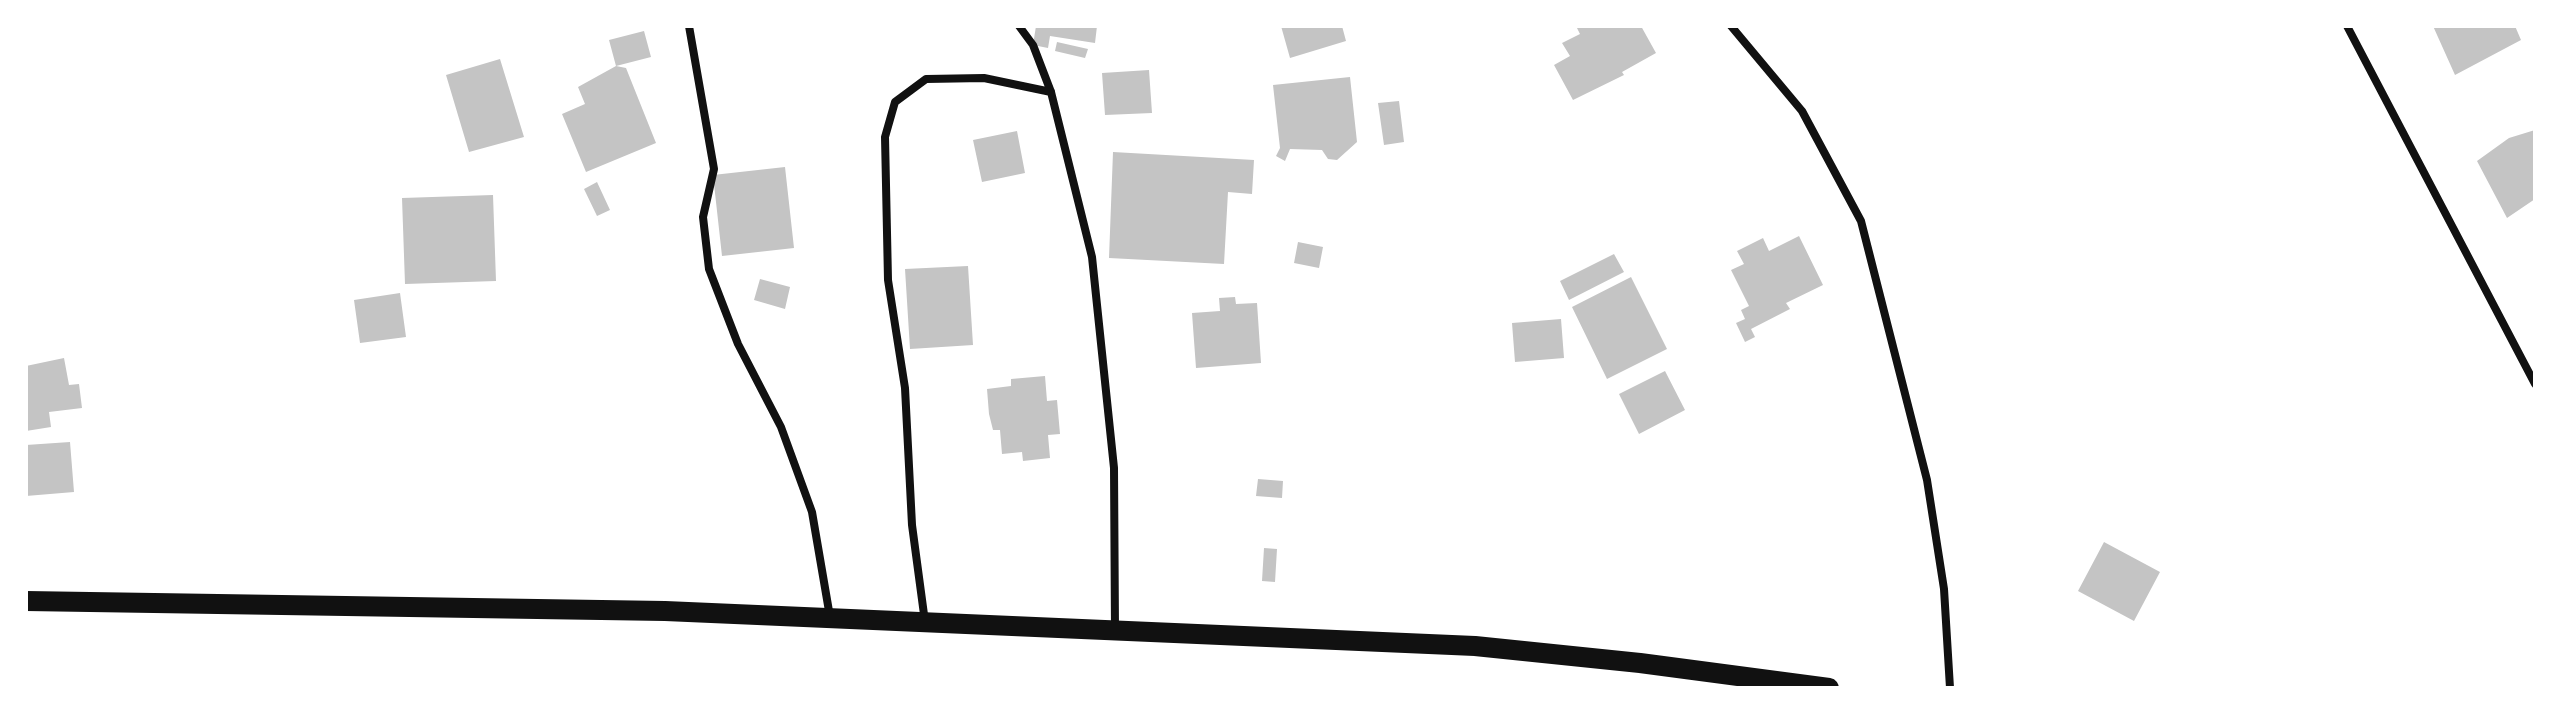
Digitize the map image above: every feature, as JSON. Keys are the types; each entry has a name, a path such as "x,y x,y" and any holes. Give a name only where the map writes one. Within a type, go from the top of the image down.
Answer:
{"main road":[{"path":"26,601 665,611 1475,646 1829,688"}],"street":[{"path":"689,26 714,169 703,217 709,269 738,344 781,427 812,512 830,618"},
{"path":"1019,26 1033,45 1051,92 1092,257 1114,468 1115,631"},
{"path":"1731,26 1802,111 1861,221 1927,480 1944,589 1950,688"},
{"path":"2347,26 2535,384"},
{"path":"926,622 912,525 905,388 888,280 885,137 895,102 926,79 984,78 1051,92"}],"building":[{"path":"1036,26 1097,26 1095,43 1050,36 1048,48 1033,45"},
{"path":"1281,26 1342,26 1346,41 1290,58"},
{"path":"1641,26 1656,53 1622,72 1624,75 1573,100 1554,65 1570,56 1562,43 1580,34 1577,28"},
{"path":"2433,26 2515,26 2521,40 2455,75"},
{"path":"644,31 651,57 616,66 609,40"},
{"path":"1057,42 1088,49 1085,58 1055,51"},
{"path":"500,59 524,137 469,152 446,75"},
{"path":"616,66 626,68 656,143 586,172 562,114 585,104 578,87"},
{"path":"1149,70 1152,113 1105,115 1102,73"},
{"path":"1350,77 1357,142 1337,160 1328,159 1322,150 1290,149 1285,161 1276,156 1280,148 1273,85"},
{"path":"1399,101 1404,142 1384,145 1378,103"},
{"path":"2535,130 2535,199 2507,218 2477,161 2509,138"},
{"path":"1017,131 1025,173 982,182 973,140"},
{"path":"1113,152 1254,160 1252,194 1228,192 1224,264 1109,258"},
{"path":"785,167 794,248 722,256 713,175"},
{"path":"597,182 610,210 597,216 584,189"},
{"path":"493,195 496,281 405,284 402,198"},
{"path":"1799,236 1823,285 1786,303 1790,309 1751,329 1755,337 1745,342 1736,323 1745,319 1741,310 1749,306 1731,270 1744,264 1737,251 1763,238 1769,251"},
{"path":"1298,242 1323,247 1319,268 1294,263"},
{"path":"1614,254 1624,272 1569,300 1560,281"},
{"path":"968,266 973,345 910,349 905,269"},
{"path":"1631,277 1667,349 1607,379 1572,307"},
{"path":"760,279 790,287 785,309 754,300"},
{"path":"400,293 406,337 360,343 354,300"},
{"path":"1235,297 1236,304 1257,303 1261,363 1196,368 1192,313 1220,311 1219,298"},
{"path":"1561,319 1564,358 1515,362 1512,323"},
{"path":"64,358 69,385 79,384 82,408 49,412 51,427 26,431 26,366"},
{"path":"1665,371 1685,410 1639,434 1619,394"},
{"path":"1045,376 1047,401 1057,400 1060,434 1048,435 1050,458 1023,461 1022,452 1002,454 1000,430 993,430 989,414 987,389 1011,386 1011,379"},
{"path":"70,442 74,492 26,496 26,445"},
{"path":"1258,479 1283,481 1282,498 1256,496"},
{"path":"2104,542 2160,572 2134,621 2078,591"},
{"path":"1264,548 1277,549 1275,582 1262,581"}]}
